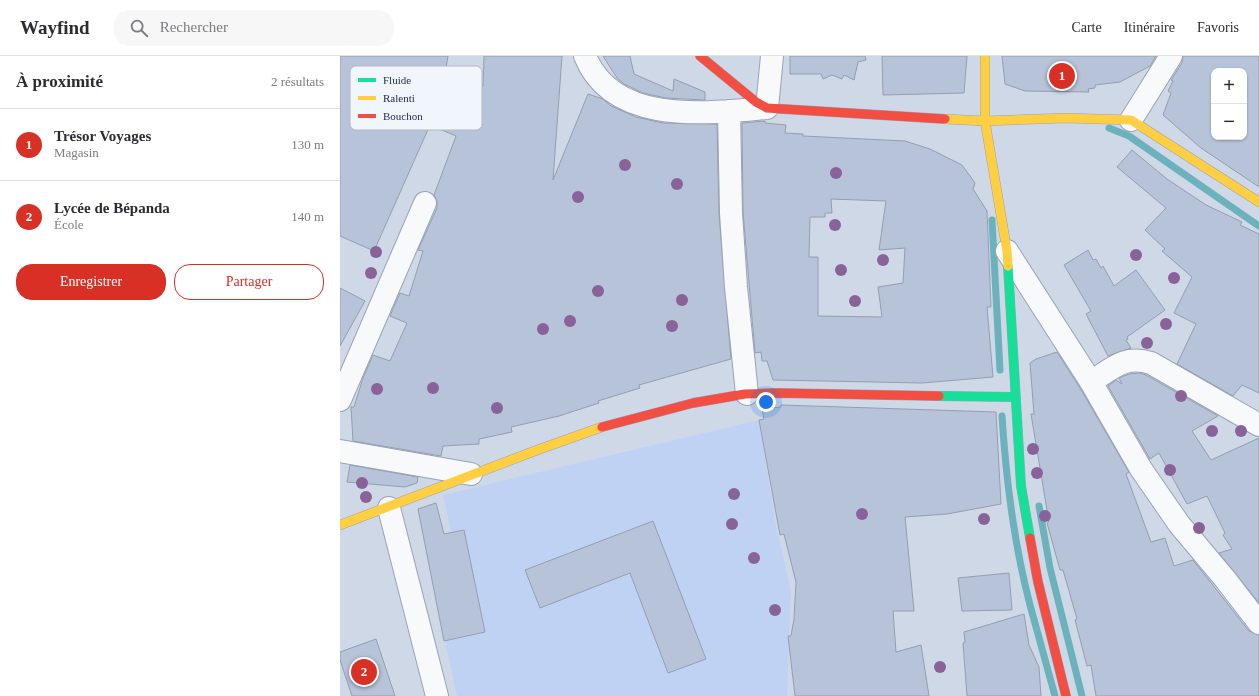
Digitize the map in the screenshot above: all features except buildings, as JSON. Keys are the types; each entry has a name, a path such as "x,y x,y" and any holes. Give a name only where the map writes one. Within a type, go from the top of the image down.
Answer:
{"street":[{"path":"585,56 592,72 621,98 664,111 705,113 767,108 985,121 1066,118 1131,120 1259,202"},
{"path":"700,56 756,102 767,108"},
{"path":"767,108 772,56"},
{"path":"985,56 985,121 1007,251 1021,486 1038,582 1066,696"},
{"path":"1131,120 1171,56"},
{"path":"729,111 735,280 747,394"},
{"path":"340,400 425,203"},
{"path":"1007,251 1091,382 1141,469 1179,524 1225,579 1259,623"},
{"path":"1091,382 1125,361 1138,359 1151,363 1259,425"},
{"path":"340,525 389,508 471,474 606,426 674,406 747,394 1015,397"},
{"path":"340,451 471,474"},
{"path":"389,508 437,696"}],"shaded area":[{"path":"759,420 775,520 791,591 787,696 457,696 423,538 451,532 443,495"}],"waterway":[{"path":"1109,128 1129,136 1259,226"},
{"path":"992,220 1000,370"},
{"path":"1002,416 1008,487 1019,559 1055,696"},
{"path":"1039,506 1050,568 1082,696"}],"traffic: fast":[{"path":"1008,266 1021,486 1030,538"},
{"path":"939,396 1015,397"}],"traffic: slow":[{"path":"985,56 985,121 1007,251 1008,266"},
{"path":"945,119 985,121 1066,118 1131,120 1259,202"},
{"path":"340,525 602,427"}],"traffic: jam":[{"path":"700,56 756,102 767,108 945,119"},
{"path":"602,427 693,403 745,394 777,393 939,396"},
{"path":"1030,538 1038,582 1066,696"}],"place":[{"name":"Trésor Voyages","path":"1062,76"},
{"name":"Lycée de Bépanda","path":"364,672"}]}
